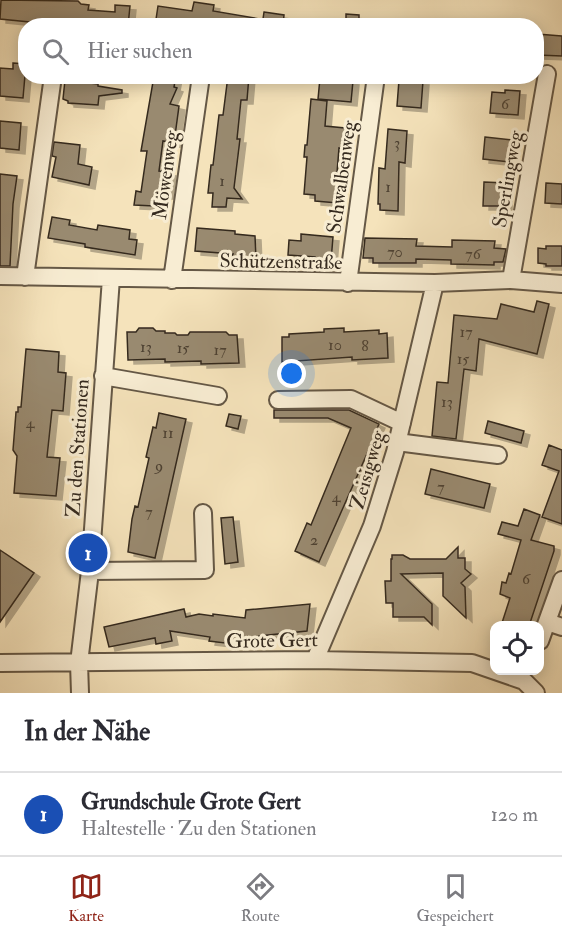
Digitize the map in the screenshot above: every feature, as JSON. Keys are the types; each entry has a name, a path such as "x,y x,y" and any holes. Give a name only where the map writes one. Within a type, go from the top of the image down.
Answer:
{"street":[{"name":"Sperlingweg","path":"511,280 548,77"},
{"path":"25,277 52,84"},
{"name":"Möwenweg","path":"172,280 200,84"},
{"name":"Schwalbenweg","path":"348,283 375,84"},
{"name":"Schützenstraße","path":"0,276 435,284 511,280 562,284"},
{"name":"Zu den Stationen","path":"80,693 79,663 90,571 111,278"},
{"name":"Zeisigweg","path":"315,660 372,526 402,423 435,284"},
{"path":"103,376 218,396"},
{"path":"278,400 351,399 402,423"},
{"path":"397,442 498,455"},
{"path":"90,571 205,570 203,513"},
{"path":"544,636 555,624 562,580"},
{"name":"Grote Gert","path":"0,663 315,660 472,663 529,682"}],"building":[{"path":"1,0 78,1 89,5 88,10 115,12 115,5 130,6 129,18 18,18 18,21 0,19"},
{"path":"194,2 214,5 213,11 254,18 156,18 158,6 192,11"},
{"path":"264,12 284,15 284,18 263,18"},
{"path":"346,14 359,15 359,18 346,18"},
{"path":"544,35 562,36 562,56 544,55"},
{"path":"13,63 18,63 18,84 24,84 23,98 0,96 0,68 13,69"},
{"path":"65,84 98,84 98,86 122,90 122,93 99,96 98,105 68,103 63,99"},
{"path":"153,84 175,84 174,87 177,88 170,104 179,106 174,143 163,141 159,171 170,172 167,195 156,193 154,206 134,205 136,191 141,192 147,151 141,151"},
{"path":"227,84 248,84 247,100 241,100 237,139 240,139 234,188 242,199 227,198 226,207 212,207 213,193 208,193 211,165 213,165 219,115 223,115"},
{"path":"319,84 353,84 351,102 318,99"},
{"path":"399,84 423,84 421,108 397,106"},
{"path":"505,90 520,91 518,115 490,113 492,92 505,93"},
{"path":"311,99 327,101 325,126 345,128 343,149 339,148 338,203 315,201 315,195 304,194 307,157 304,157"},
{"path":"0,121 21,123 19,150 0,148"},
{"path":"388,129 407,131 405,163 399,162 398,211 380,210 380,204 378,204 379,168 385,169"},
{"path":"485,137 512,140 511,162 483,159"},
{"path":"54,142 80,145 78,164 92,167 89,185 52,177 56,157 52,156"},
{"path":"0,174 17,176 13,204 10,266 0,266"},
{"path":"484,182 506,183 506,206 483,206"},
{"path":"546,183 562,184 562,204 545,203"},
{"path":"52,217 70,220 69,225 97,230 98,225 130,230 129,239 137,240 135,255 48,238"},
{"path":"197,228 235,231 235,234 255,236 256,259 232,257 233,254 195,251"},
{"path":"301,234 333,237 331,261 288,255 289,240 301,241"},
{"path":"365,238 417,239 416,246 452,247 452,240 495,241 494,248 506,249 503,262 494,262 494,265 451,264 451,260 416,259 416,263 373,263 373,258 363,258"},
{"path":"546,246 562,246 562,266 546,266 546,264 538,263 538,248 546,249"},
{"path":"537,301 549,304 537,354 479,339 476,371 464,369 456,439 432,436 437,382 448,383 454,315 497,319 501,304 534,312"},
{"path":"139,328 153,328 156,331 177,335 188,335 190,332 226,332 229,335 237,335 239,363 201,364 201,361 165,362 165,359 128,360 127,332 136,332"},
{"path":"344,328 344,332 379,330 379,334 387,333 388,358 352,360 352,357 282,362 282,337 289,337 289,334 324,332 324,329"},
{"path":"26,349 59,352 58,372 66,373 63,411 52,410 47,457 60,458 56,496 14,493 17,456 13,450 16,412 18,412 18,407 21,407"},
{"path":"274,410 349,410 379,424 319,562 295,551 307,523 311,525 351,428 328,418 274,418"},
{"path":"159,413 186,419 155,558 128,552 132,519 135,506 138,507 149,458 146,457"},
{"path":"229,414 241,416 238,429 226,426"},
{"path":"488,421 524,431 521,443 485,433"},
{"path":"549,445 562,450 562,524 542,517 559,471 542,465"},
{"path":"431,469 490,484 484,508 425,494"},
{"path":"524,509 540,515 531,540 554,546 554,551 531,621 503,621 510,598 500,594 502,582 506,583 509,573 511,574 521,540 498,534 502,522 518,526"},
{"path":"233,517 238,562 225,564 221,518"},
{"path":"458,547 458,558 465,558 465,569 471,574 461,583 465,587 466,618 443,596 443,573 401,574 432,604 432,625 424,617 393,617 393,603 386,603 385,581 391,581 392,555 403,555 410,559 446,559"},
{"path":"0,550 34,573 0,622"},
{"path":"310,604 307,631 259,636 258,644 225,639 225,643 209,641 210,637 170,631 172,641 156,644 155,638 109,647 104,627 184,609 186,617 199,614 213,616 213,614 245,618 246,610"}],"place":[{"name":"Grundschule Grote Gert","path":"88,553"}]}
